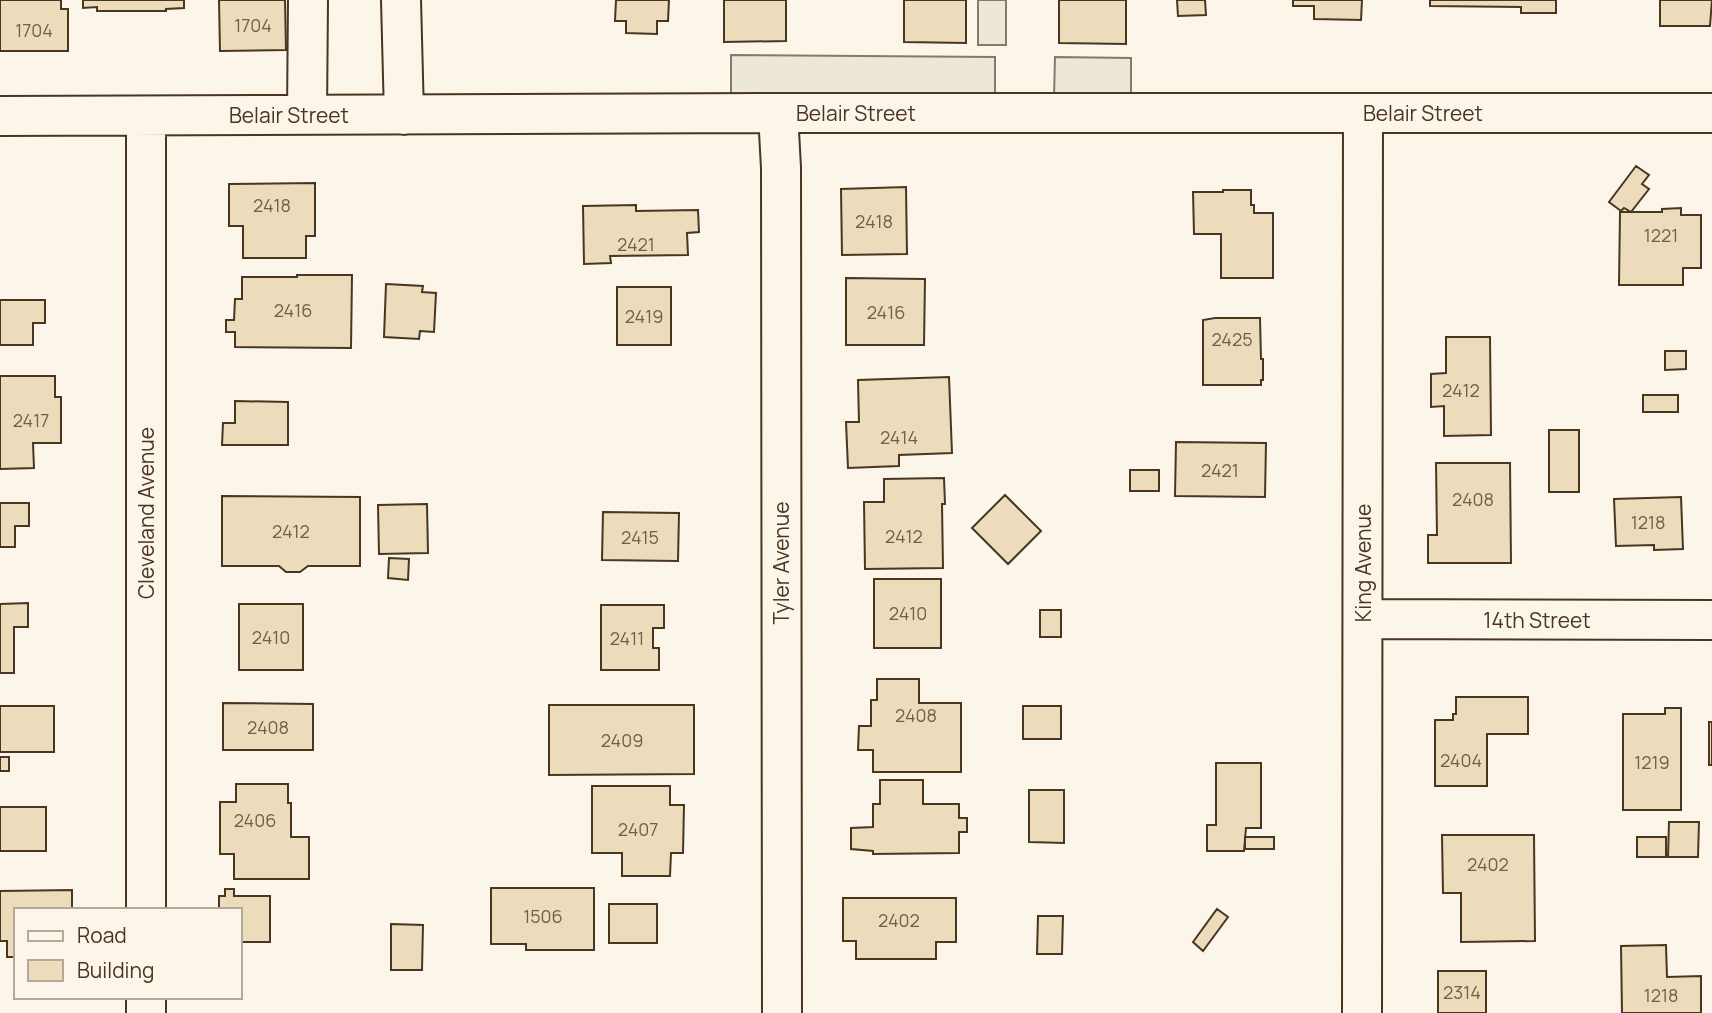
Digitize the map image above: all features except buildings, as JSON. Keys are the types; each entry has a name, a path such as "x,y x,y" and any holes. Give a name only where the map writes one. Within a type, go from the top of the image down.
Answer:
{"street":[{"path":"307,115 309,0"},
{"path":"401,0 404,115"},
{"name":"Tyler Avenue","path":"778,113 781,209 782,1013"},
{"name":"King Avenue","path":"1362,1013 1363,113"},
{"name":"Belair Street","path":"0,116 1712,113"},
{"name":"Cleveland Avenue","path":"146,116 146,908"},
{"name":"14th Street","path":"1363,620 1712,620"}],"shaded area":[{"path":"978,0 1006,0 1006,45 978,45"},
{"path":"731,55 995,57 995,95 731,94"},
{"path":"1055,57 1131,58 1131,98 1054,97"}]}
